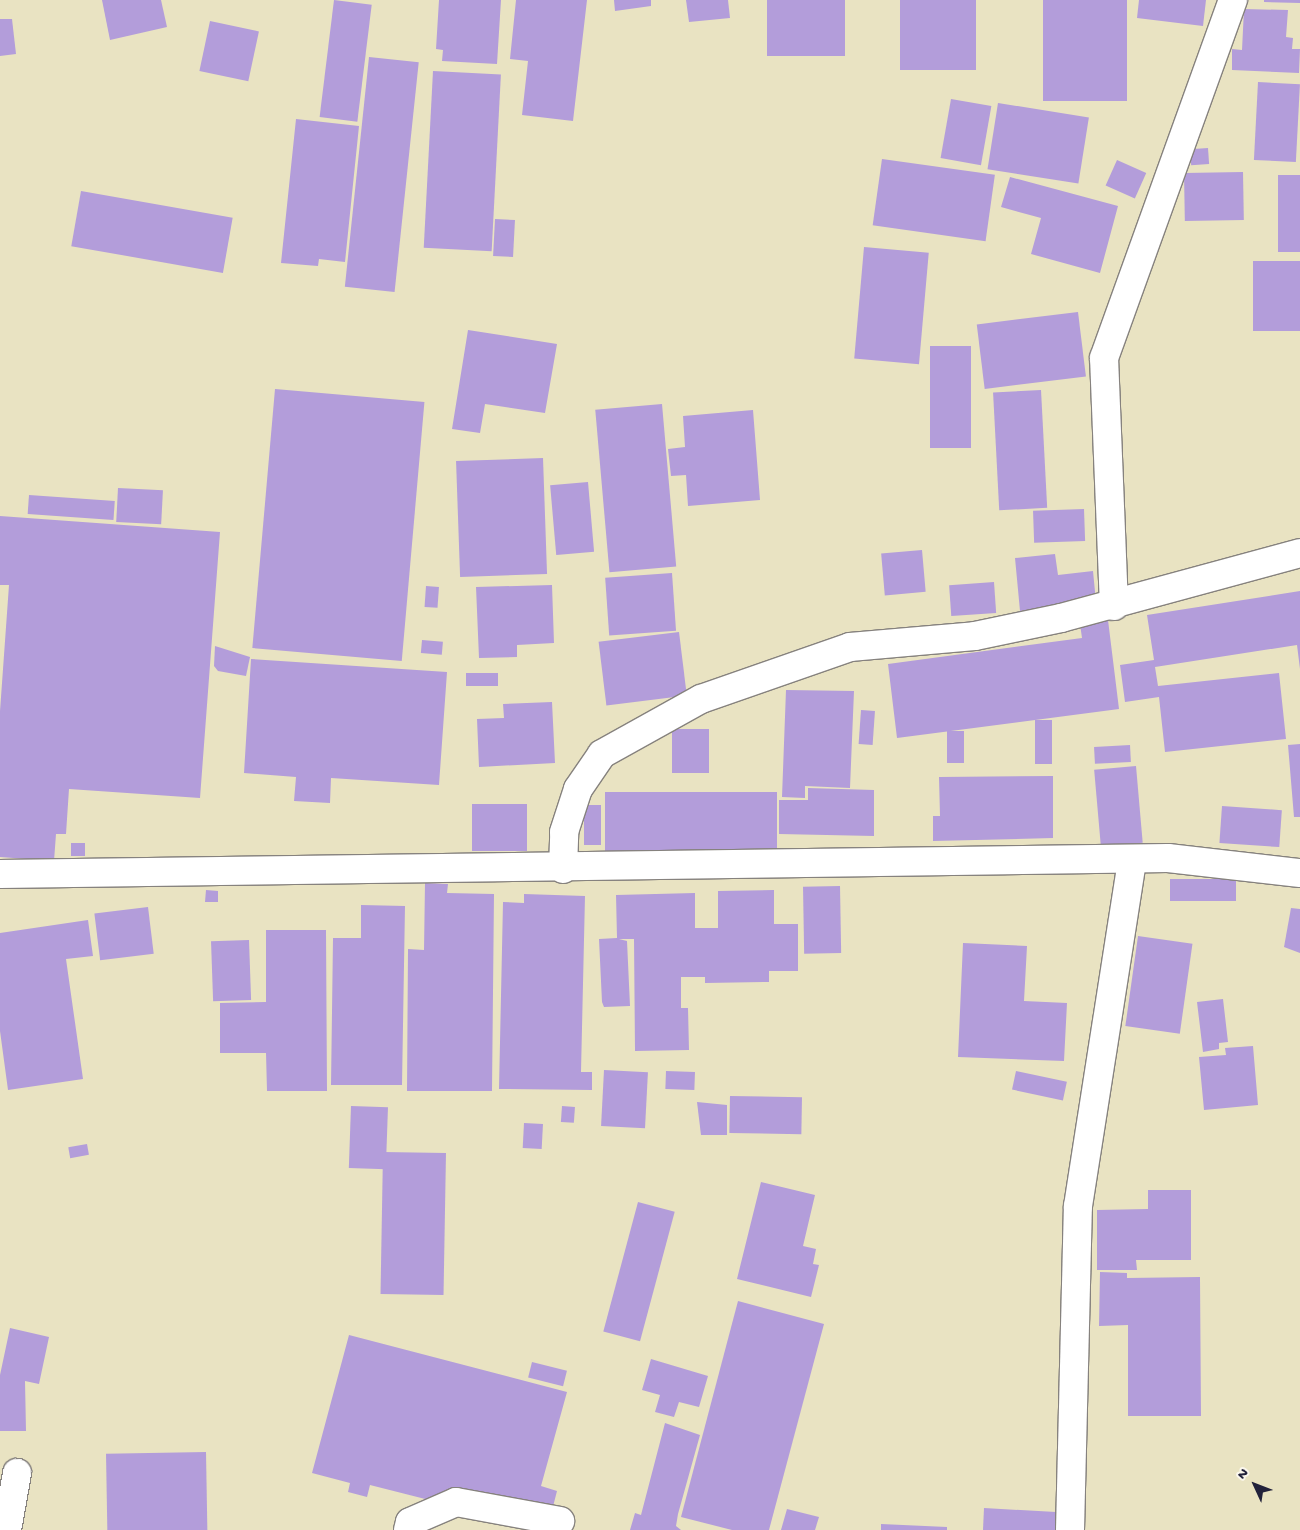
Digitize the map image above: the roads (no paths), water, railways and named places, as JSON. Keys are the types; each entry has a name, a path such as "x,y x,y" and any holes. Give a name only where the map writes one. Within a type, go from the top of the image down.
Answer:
{"street":[{"path":"1114,606 1104,358 1233,0"},
{"path":"563,870 564,832 578,789 602,754 701,699 850,648 975,636 1114,606 1300,553"},
{"path":"0,874 563,870 1132,861 1168,858 1300,873"},
{"path":"1070,1530 1078,1206 1132,861"},
{"path":"7,1530 17,1473"},
{"path":"408,1530 410,1522 456,1502 560,1521"}]}
